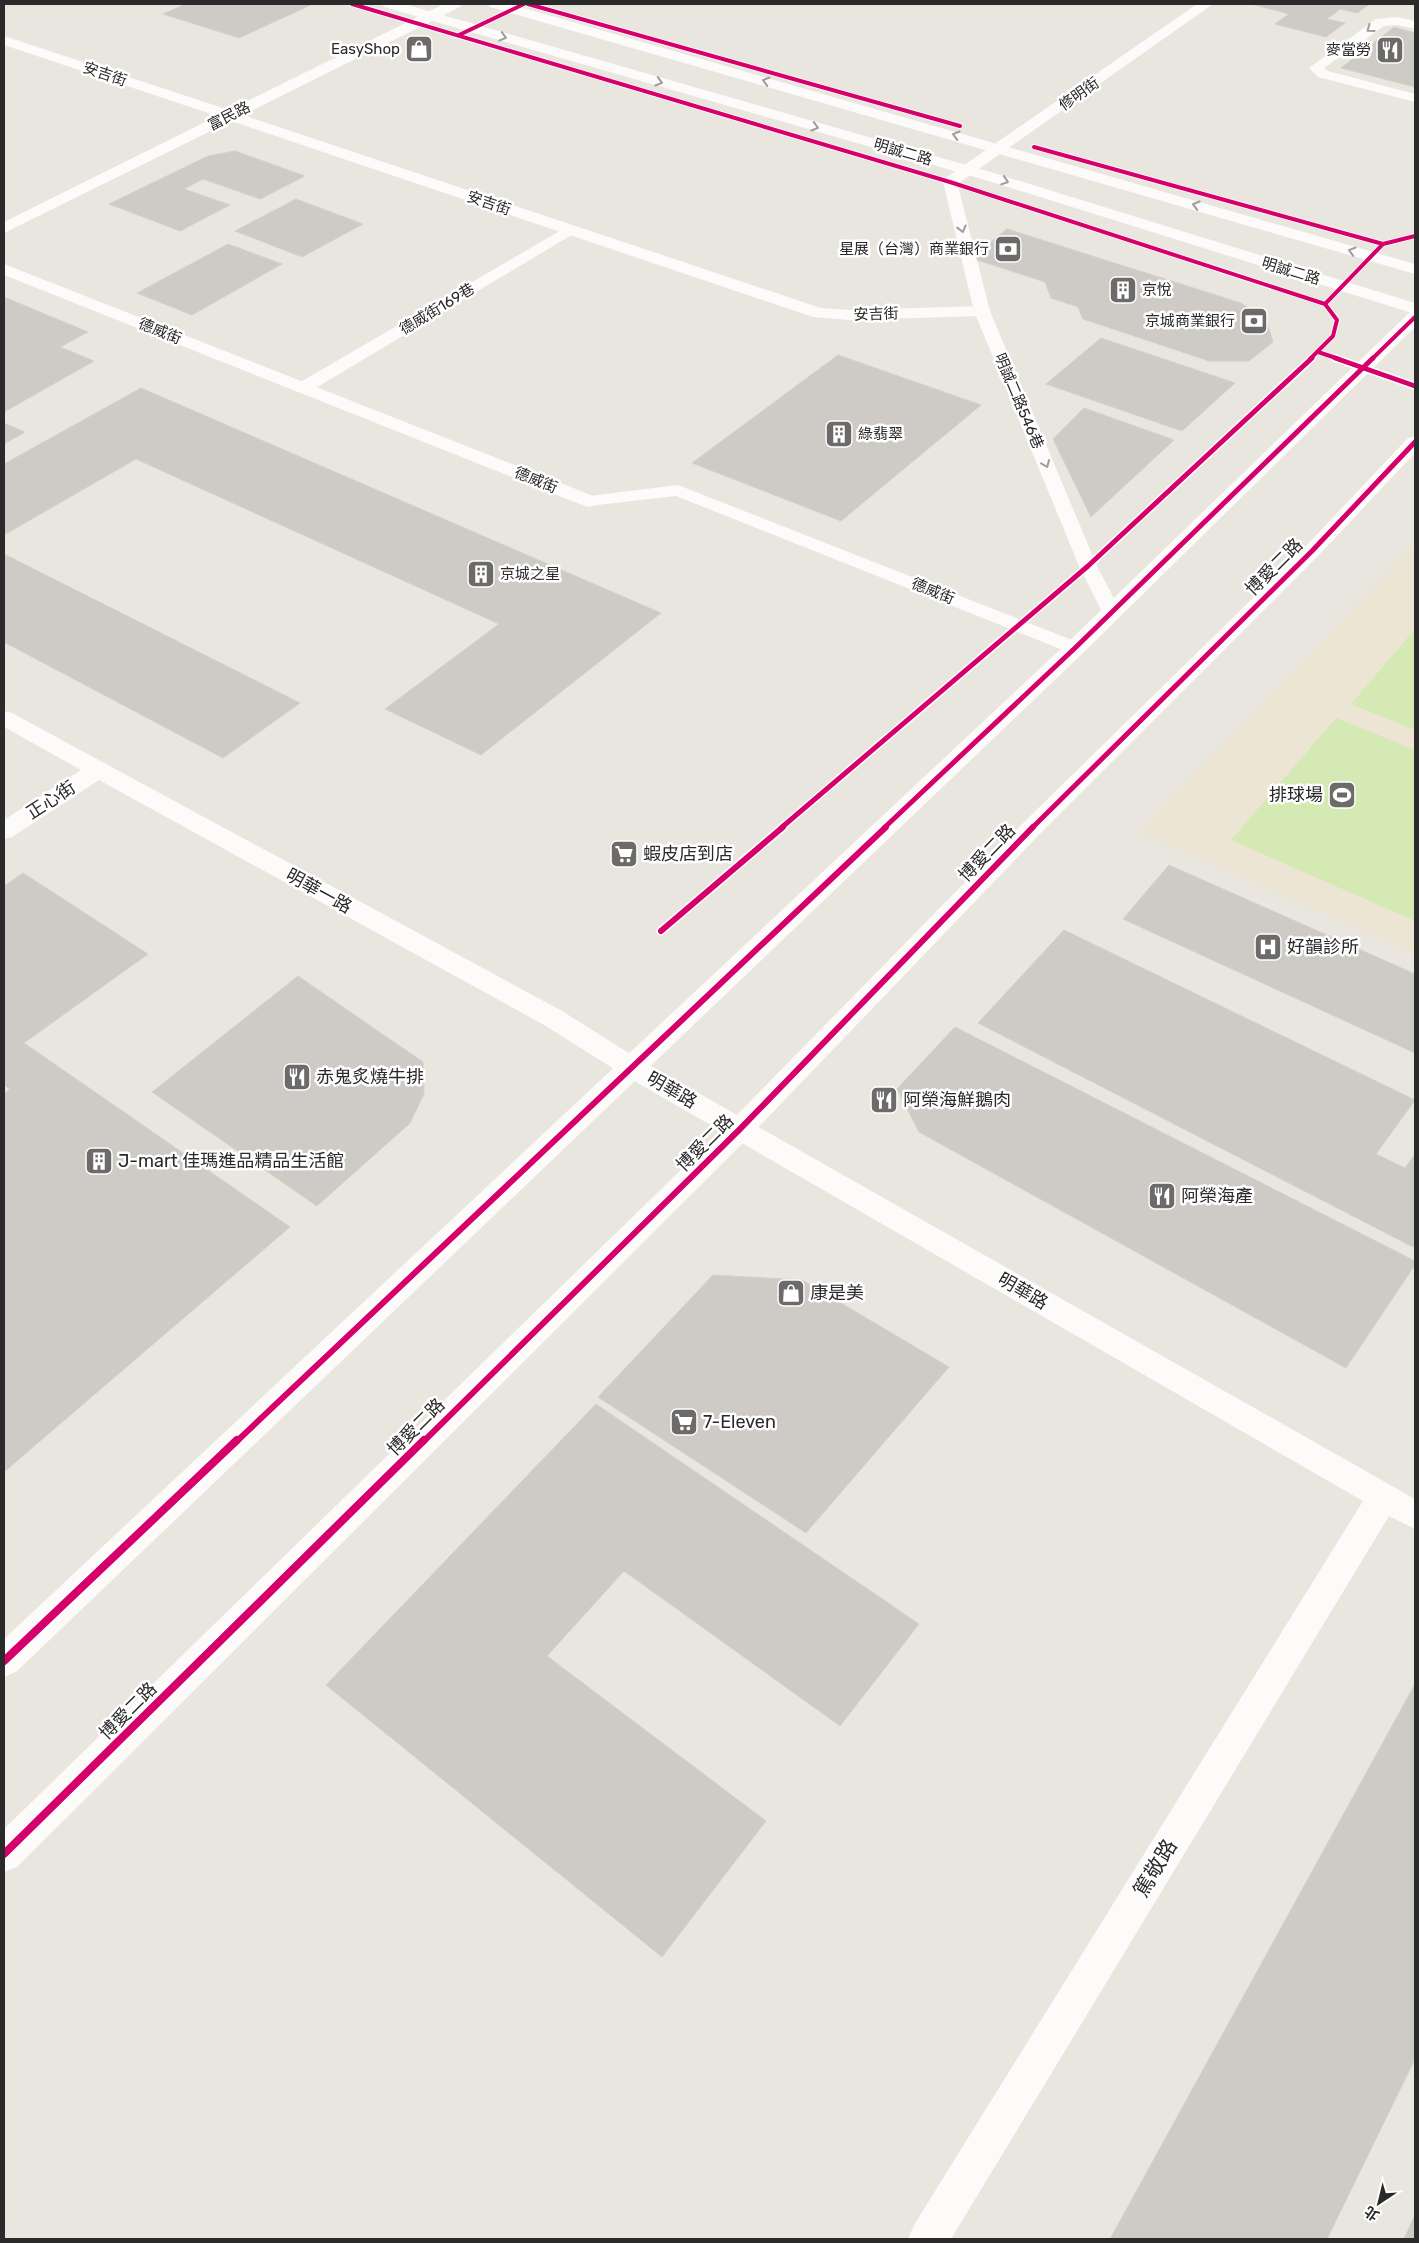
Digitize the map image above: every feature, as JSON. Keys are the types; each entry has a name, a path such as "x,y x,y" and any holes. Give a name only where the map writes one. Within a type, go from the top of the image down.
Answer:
{"street":[{"name":"明誠二路","path":"389,4 967,170 1415,309"},
{"name":"富民路","path":"4,228 455,4"},
{"name":"明誠二路","path":"495,4 1415,269"},
{"name":"修明街","path":"950,182 1204,4"},
{"name":"安吉街","path":"4,40 818,313 849,316 982,311"},
{"name":"德威街","path":"4,269 589,501"},
{"path":"4,1661 1075,648 1415,317"},
{"name":"博愛二路","path":"4,1854 740,1129 1028,832 1312,551 1415,442"},
{"name":"明華一路","path":"4,718 553,1018 631,1067"},
{"name":"正心街","path":"4,831 98,770"},
{"name":"明華路","path":"631,1067 1415,1515"},
{"name":"篤敬路","path":"928,2239 1383,1497"}],"lane":[{"path":"1415,25 1397,21 1380,22 1316,68 1323,74 1415,98"},
{"name":"明誠二路546巷","path":"950,182 982,311 1088,566 1111,612"},
{"name":"德威街169巷","path":"303,388 570,230"},
{"name":"德威街","path":"589,501 678,490 1075,648"}],"shaded area":[{"path":"1415,544 1415,954 1139,832"}],"green space":[{"path":"1415,629 1415,730 1351,704"},
{"name":"排球場","path":"1336,718 1415,750 1415,921 1231,840"}],"building":[{"path":"186,4 313,4 239,38 163,14"},
{"path":"1251,4 1370,4 1357,13 1340,9 1327,19 1345,23 1326,37 1275,24 1289,14"},
{"name":"麥當勞","path":"1394,27 1415,33 1415,87 1341,68"},
{"path":"235,151 305,176 260,199 203,179 184,189 230,205 180,231 109,204 208,156"},
{"path":"296,199 363,224 302,257 235,231"},
{"name":"京悅","path":"1007,229 1241,303 1266,320 1273,342 1249,361 1209,361 1083,319 1078,307 1051,298 1045,282 971,258"},
{"path":"228,244 282,264 192,315 137,293"},
{"path":"4,297 88,332 60,347 94,361 4,412"},
{"path":"1101,338 1235,383 1182,431 1046,384"},
{"name":"綠翡翠","path":"838,355 981,405 841,521 692,463"},
{"name":"京城之星","path":"141,388 661,613 481,755 385,709 499,624 136,459 4,535 4,464"},
{"path":"1084,408 1174,440 1091,517 1053,439"},
{"path":"4,423 25,432 4,444"},
{"path":"4,554 300,703 223,758 4,642"},
{"name":"好韻診所","path":"1169,865 1415,974 1415,1053 1123,919"},
{"name":"J-mart 佳瑪進品精品生活館","path":"23,873 148,954 24,1043 290,1227 4,1472 4,1094 10,1089 4,1085 4,886"},
{"path":"1064,930 1415,1100 1376,1154 1405,1168 1415,1154 1415,1244 1413,1247 978,1023"},
{"name":"赤鬼炙燒牛排","path":"298,976 423,1062 424,1094 410,1123 317,1206 152,1092"},
{"name":"阿榮海產","path":"955,1027 1415,1261 1415,1265 1346,1368 919,1132 897,1089"},
{"path":"713,1275 802,1280 949,1367 806,1533 598,1397"},
{"path":"596,1404 919,1624 840,1726 624,1571 547,1656 766,1821 662,1957 326,1685"},
{"path":"1415,1684 1415,2059 1327,2239 1110,2239"},
{"path":"1415,2215 1415,2239 1404,2239"}],"cycle path":[{"path":"352,4 950,182 1325,304 1337,320 1333,336 1327,344 1088,566 661,931"},
{"path":"459,35 524,4"},
{"path":"528,4 960,126"},
{"path":"1034,147 1383,244 1415,236"},
{"path":"1325,304 1383,244"},
{"path":"4,1661 1075,648 1415,317"},
{"path":"1318,352 1415,386"},
{"path":"4,1854 740,1129 1028,832 1312,551 1415,442"}],"place":[{"name":"EasyShop","path":"419,49"},
{"name":"麥當勞","path":"1390,50"},
{"name":"星展（台灣）商業銀行","path":"1008,249"},
{"name":"京悅","path":"1123,290"},
{"name":"京城商業銀行","path":"1254,321"},
{"name":"綠翡翠","path":"839,434"},
{"name":"京城之星","path":"481,574"},
{"name":"排球場","path":"1342,795"},
{"name":"蝦皮店到店","path":"624,854"},
{"name":"好韻診所","path":"1268,947"},
{"name":"赤鬼炙燒牛排","path":"297,1077"},
{"name":"阿榮海鮮鵝肉","path":"884,1100"},
{"name":"J-mart 佳瑪進品精品生活館","path":"99,1161"},
{"name":"阿榮海產","path":"1162,1196"},
{"name":"康是美","path":"791,1293"},
{"name":"7-Eleven","path":"684,1422"}]}
